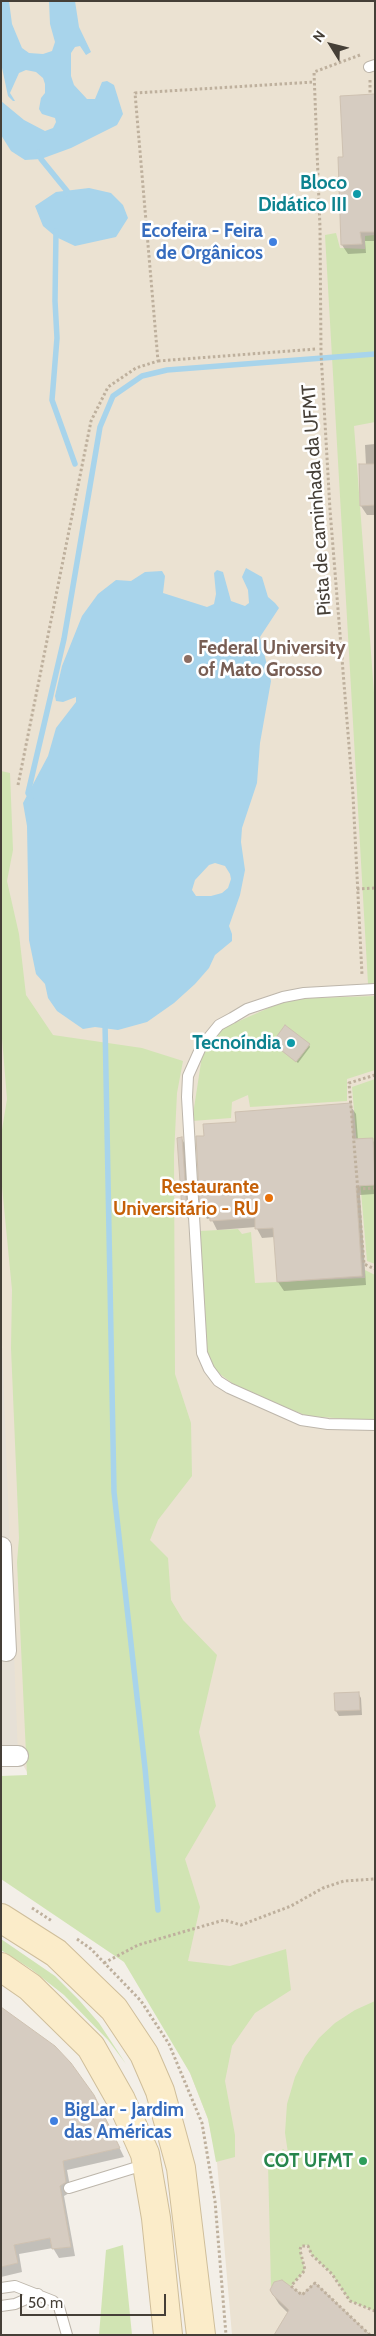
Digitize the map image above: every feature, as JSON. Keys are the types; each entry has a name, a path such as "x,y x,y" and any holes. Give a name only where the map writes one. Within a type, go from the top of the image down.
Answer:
{"main road":[{"path":"1,1918 56,1953 114,2010 144,2054 160,2091 181,2168 201,2335"},
{"path":"1,1967 30,1987 91,2047 121,2100 145,2154 156,2218 168,2335"}],"street":[{"path":"1,1547 6,1651"}],"lane":[{"path":"375,989 304,993 283,997 247,1009 219,1025 208,1036 193,1062 188,1076 187,1096 202,1353 209,1369 218,1381 229,1388 261,1404 302,1420 328,1424 375,1425"},
{"path":"69,2188 147,2164"},
{"path":"1,2288 15,2286 53,2301 59,2306 67,2335"},
{"path":"1,2306 15,2304 38,2294"}],"path":[{"path":"158,361 136,93 314,82 314,72 369,52"},
{"name":"Pista de caminhada da UFMT","path":"314,82 321,353 330,510 353,795 363,990"},
{"path":"18,784 91,421 108,388 136,368 158,361 316,349"},
{"path":"357,889 375,888"},
{"path":"375,1075 349,1084 364,1264 375,1269"},
{"path":"358,1189 375,1188"},
{"path":"104,1963 138,1945 224,1920 241,1925 264,1918 323,1888 344,1880 375,1879"},
{"path":"370,2335 314,2283 302,2295 291,2286 305,2270 300,2250 302,2246 308,2246 312,2255 332,2274 350,2302 375,2311"}],"shaded area":[{"name":"Federal University of Mato Grosso","path":"1,1 375,1 375,2335 232,2335 217,2162 208,2119 190,2073 118,1934 18,1756 1,1318"},
{"path":"1,1348 11,1348 19,1538 1,1539"},
{"path":"17,1562 24,1749 1,1750 1,1563"}],"green space":[{"path":"336,233 340,248 365,249 365,236 375,235 375,422 354,426 375,706 375,984 368,984 325,235"},
{"path":"1,771 10,773 13,850 7,881 19,934 26,995 53,1035 142,1048 183,1061 177,1093 174,1155 175,1374 191,1423 192,1476 158,1520 150,1540 168,1558 171,1600 183,1620 217,1655 199,1732 216,1806 185,1859 200,1907 188,1961 230,1966 286,1949 291,1990 255,2013 232,2046 225,2081 235,2135 235,2157 216,2162 208,2119 190,2073 124,1962 1,1879 1,1776 27,1775 17,1562 19,1538 11,1348 12,1290 1,1176 1,1136 7,1099 1,1026"},
{"path":"375,996 375,1070 347,1079 347,1101 250,1107 248,1095 232,1102 231,1118 192,1121 202,1056 221,1029 289,999"},
{"path":"375,1079 375,1264 367,1261 352,1087"},
{"path":"238,1229 242,1234 251,1232 255,1283 365,1278 365,1270 375,1275 375,1421 308,1416 244,1392 212,1368 206,1350 200,1231"},
{"path":"1,1939 55,1976 79,2000 99,2023 126,2064 108,2040 64,1995 31,1969 1,1950"},
{"path":"375,2001 375,2311 350,2301 332,2274 312,2255 307,2245 302,2246 300,2250 305,2270 291,2286 279,2280 271,2287 268,2164 283,2149 288,2153 285,2133 287,2104 295,2077 305,2057 319,2038 335,2023 355,2010"},
{"path":"123,2245 132,2335 99,2335 106,2250"}],"water":[{"path":"1,1 9,1 12,24 22,48 29,53 43,54 52,51 55,42 50,24 49,1 75,1 79,27 91,52 86,55 80,46 75,47 71,53 71,76 74,85 87,99 95,99 102,82 107,81 114,85 123,114 117,125 71,148 41,159 25,160 11,151 1,135 1,101 24,120 45,131 53,128 56,122 55,118 42,114 39,109 41,98 45,93 45,84 43,78 36,72 26,70 19,73 10,93 15,101 8,96 1,63"},
{"path":"89,188 111,193 123,205 128,218 116,237 75,246 56,237 43,226 35,206 56,192"},
{"path":"246,568 262,577 268,597 279,608 260,637 271,681 260,743 257,783 242,828 241,842 245,870 240,895 229,926 232,941 215,955 209,968 195,984 174,1003 147,1022 118,1030 95,1027 83,1029 57,1011 48,998 45,984 36,974 29,940 27,826 23,803 48,756 56,728 76,702 76,697 63,702 56,701 55,696 62,666 82,616 98,594 116,580 131,581 145,572 162,571 165,576 163,593 207,607 214,604 216,594 214,573 217,570 223,572 231,601 245,606 249,603 248,590 242,577","holes":["215,863 225,866 231,879 228,888 222,893 211,896 196,896 192,890 195,880 209,865"]}],"building":[{"name":"Bloco Didático III","path":"375,94 375,232 360,232 362,244 341,245 338,157 343,157 340,96"},
{"path":"359,464 375,464 375,505 360,506"},
{"name":"Tecnoíndia","path":"285,1025 310,1044 296,1062 272,1043"},
{"name":"Restaurante Universitário - RU","path":"351,1103 353,1139 373,1138 375,1185 356,1186 362,1276 277,1282 273,1228 255,1229 255,1218 210,1221 209,1209 200,1210 196,1136 204,1136 203,1124 236,1122 235,1112"},
{"path":"182,1137 187,1211 182,1211 177,1138"},
{"path":"359,1692 360,1710 335,1711 334,1693"},
{"name":"BigLar - Jardim das Américas","path":"1,2007 55,2046 71,2063 94,2095 120,2148 63,2161 66,2182 60,2186 71,2247 52,2249 50,2238 14,2245 18,2263 1,2267"},
{"path":"282,2280 302,2295 315,2283 370,2335 274,2335 289,2310 270,2290 274,2282"}],"waterway":[{"path":"39,152 41,159 67,191 63,197"},
{"path":"56,231 55,301 57,338 52,400 75,464"},
{"path":"31,798 28,793 64,639 100,427 113,396 142,376 167,370 375,354"},
{"path":"105,1023 114,1492 145,1768 158,1910"}],"place":[{"name":"Bloco Didático III","path":"357,194"},
{"name":"Ecofeira - Feira de Orgânicos","path":"273,242"},
{"name":"Federal University of Mato Grosso","path":"188,659"},
{"name":"Tecnoíndia","path":"291,1043"},
{"name":"Restaurante Universitário - RU","path":"269,1198"},
{"name":"BigLar - Jardim das Américas","path":"54,2121"},
{"name":"COT UFMT","path":"363,2161"}]}
